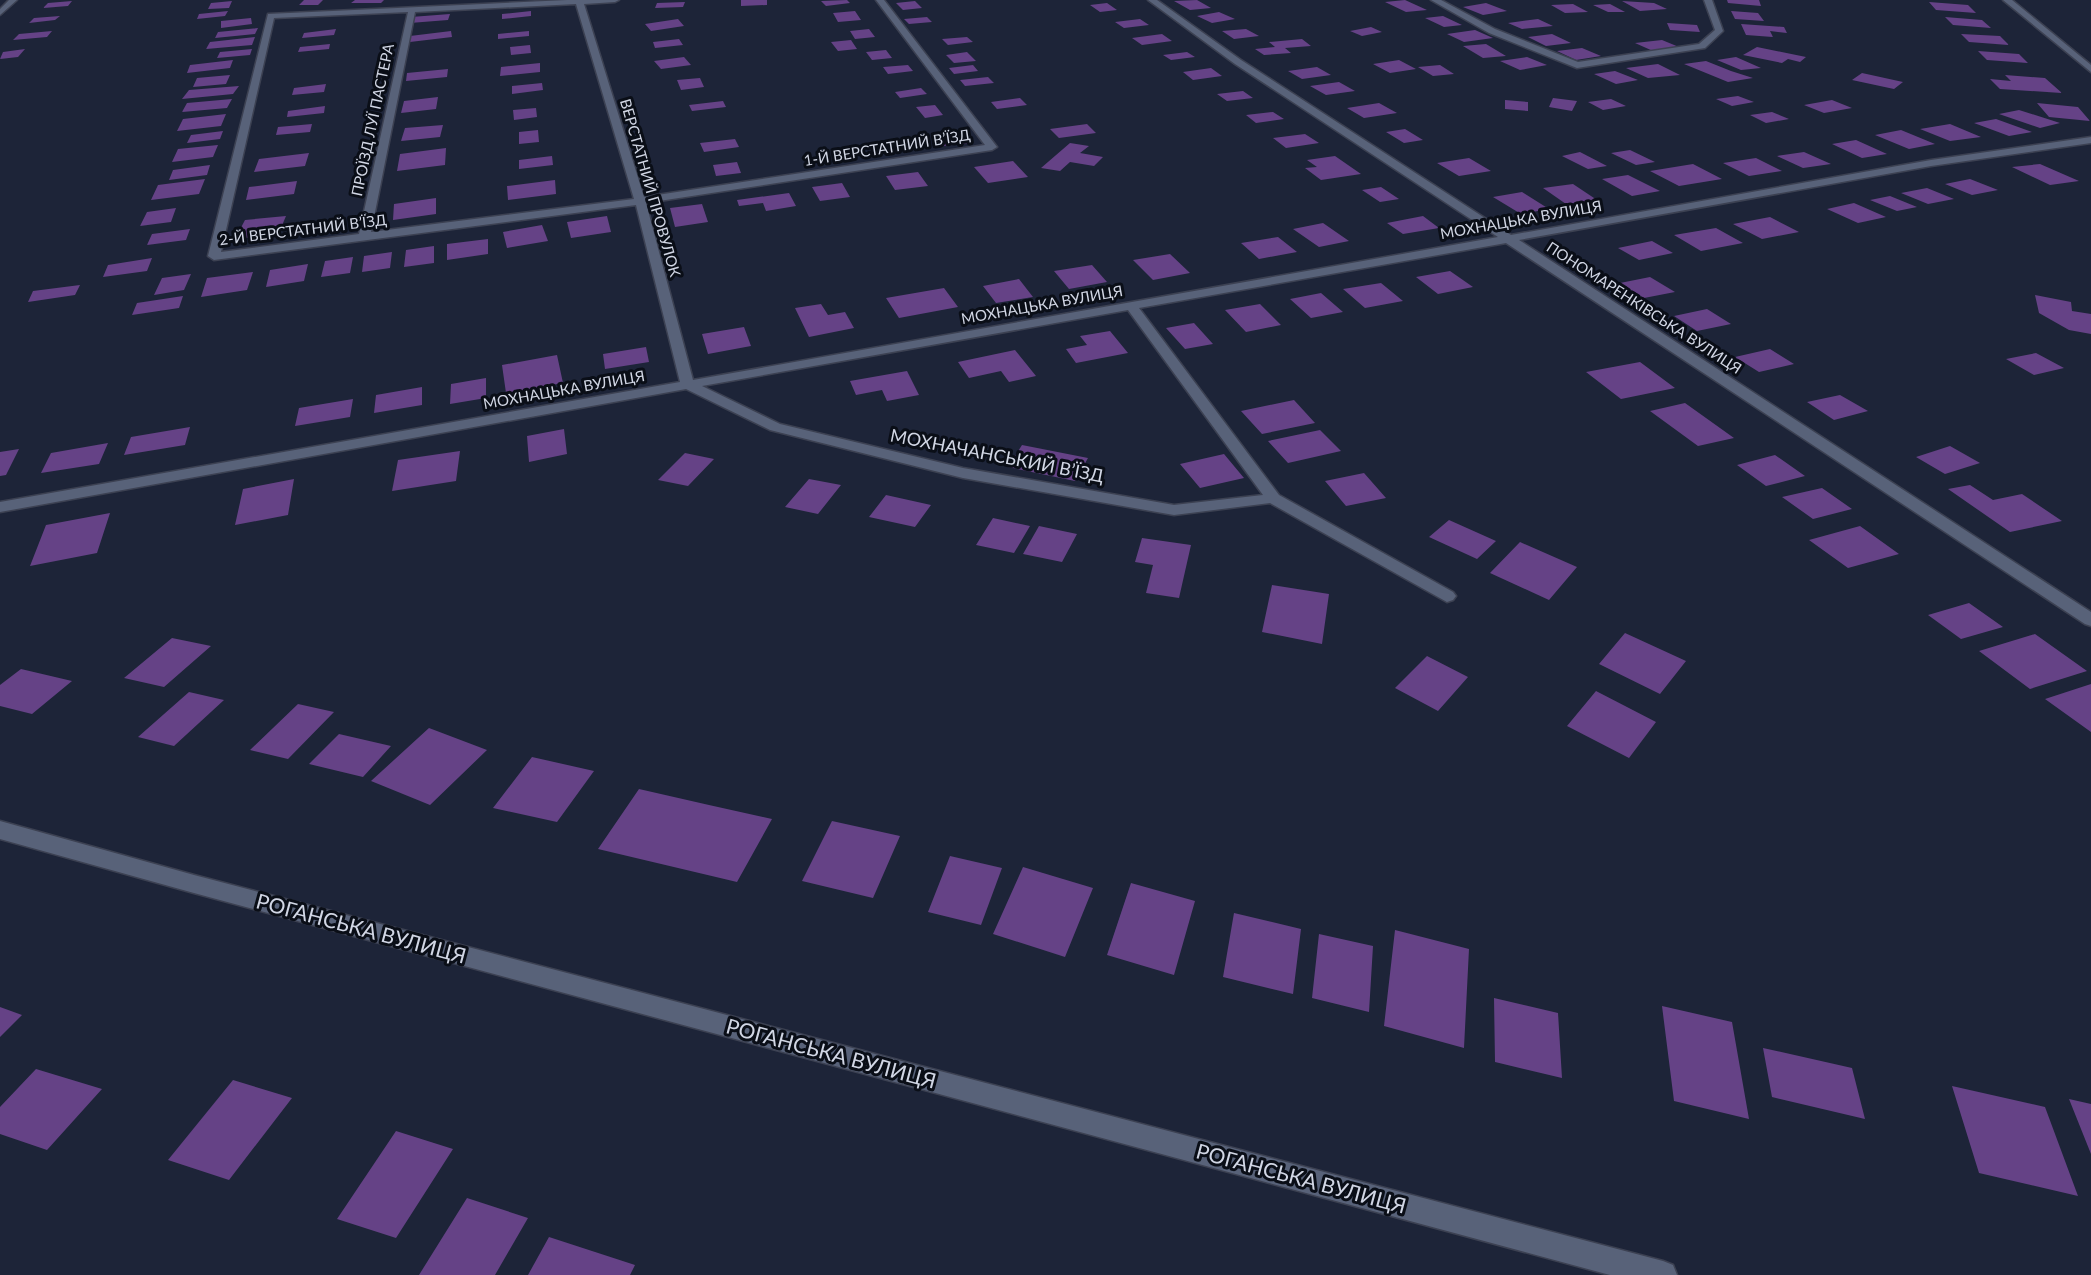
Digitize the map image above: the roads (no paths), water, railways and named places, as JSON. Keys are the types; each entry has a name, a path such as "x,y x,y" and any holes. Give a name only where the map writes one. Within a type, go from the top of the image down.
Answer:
{"street":[{"path":"0,13 13,0"},
{"path":"579,1 615,0"},
{"name":"1-Й ВЕРСТАТНИЙ В’ЇЗД","path":"640,201 992,147 880,0"},
{"name":"ПОНОМАРЕНКІВСЬКА ВУЛИЦЯ","path":"1152,0 1238,62 2091,620"},
{"path":"1435,0 1492,31 1577,65 1649,56 1702,46 1719,31 1708,0"},
{"path":"2007,0 2091,69"},
{"name":"2-Й ВЕРСТАТНИЙ В’ЇЗД","path":"579,1 412,9 272,12 214,256 640,201"},
{"name":"ВЕРСТАТНИЙ ПРОВУЛОК","path":"579,1 640,201 688,385"},
{"name":"ПРОЇЗД ЛУЇ ПАСТЕРА","path":"364,237 412,9"},
{"name":"МОХНАЦЬКА ВУЛИЦЯ","path":"0,507 1931,163 2091,140"},
{"path":"1131,306 1273,498 1448,596"},
{"name":"МОХНАЧАНСЬКИЙ В’ЇЗД","path":"688,385 775,427 963,473 1174,510 1273,498"},
{"name":"РОГАНСЬКА ВУЛИЦЯ","path":"0,830 194,884 1663,1275"}]}
